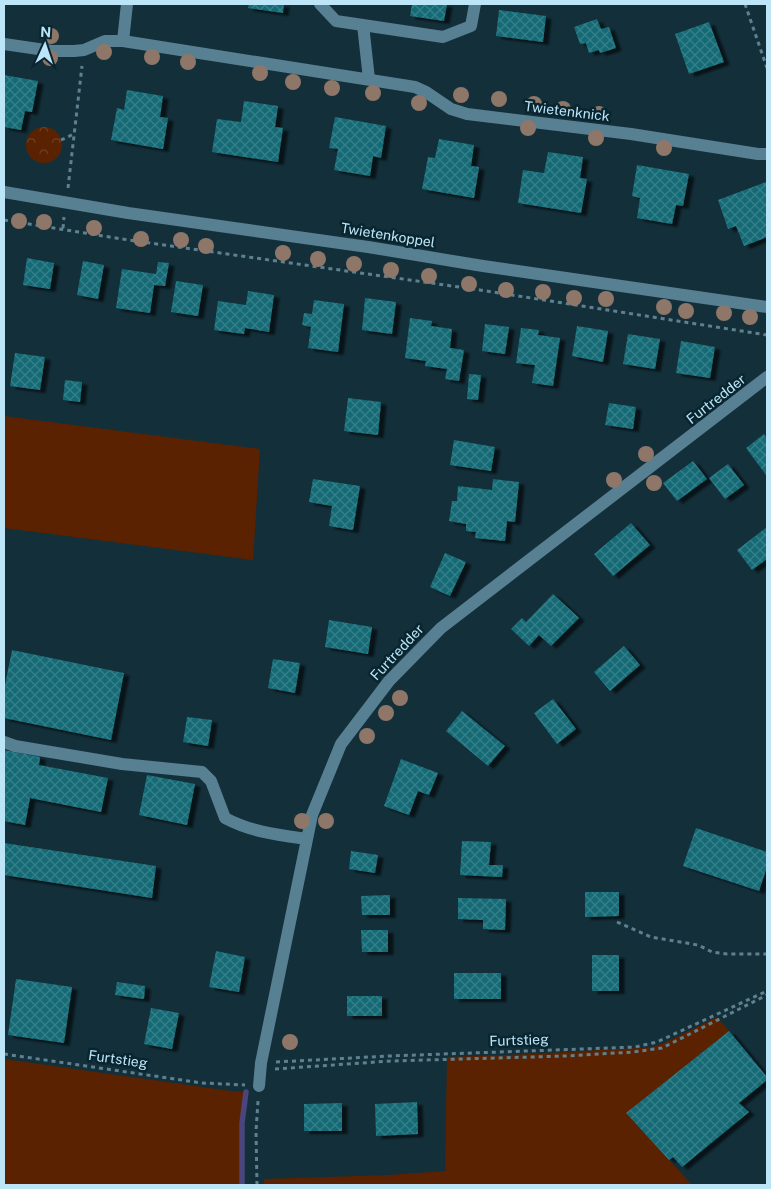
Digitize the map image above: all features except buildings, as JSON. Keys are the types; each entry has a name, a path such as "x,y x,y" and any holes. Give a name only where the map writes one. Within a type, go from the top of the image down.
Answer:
{"street":[{"path":"123,42 127,4"},
{"path":"320,4 336,21 443,37 471,26 475,4"},
{"path":"363,25 369,80"},
{"name":"Twietenknick","path":"4,44 52,51 84,50 104,42 123,42 415,87 451,109 467,114 631,134 767,154"},
{"name":"Twietenkoppel","path":"4,192 128,213 767,307"},
{"name":"Furtredder","path":"259,1086 260,1067 312,815 341,744 389,681 441,628 767,377"},
{"path":"4,742 15,746 122,764 202,772 212,781 225,818 241,827 268,834 307,838"}],"path":[{"path":"745,4 767,68"},
{"path":"66,202 84,50"},
{"path":"62,140 74,134"},
{"path":"4,220 767,334"},
{"path":"617,922 651,938 698,945 712,952 767,954"},
{"name":"Furtstieg","path":"260,1067 389,1056 641,1046 679,1033 767,991"},
{"path":"260,1067 567,1056 633,1052 662,1048 767,995"},
{"name":"Furtstieg","path":"4,1054 202,1082 259,1086"},
{"path":"258,1185 256,1131 259,1086"}],"green space":[{"path":"44,127 51,128 57,132 61,138 61,152 57,158 51,162 44,163 37,162 31,158 27,152 26,145 27,138 31,132 37,128"},
{"path":"4,416 260,449 253,560 4,528"},
{"path":"717,1017 729,1031 627,1113 692,1185 264,1185 264,1179 445,1171 447,1057 652,1047"},
{"path":"4,1059 246,1092 242,1123 242,1185 4,1185"}],"waterway":[{"path":"242,1185 242,1123 246,1092"}]}
